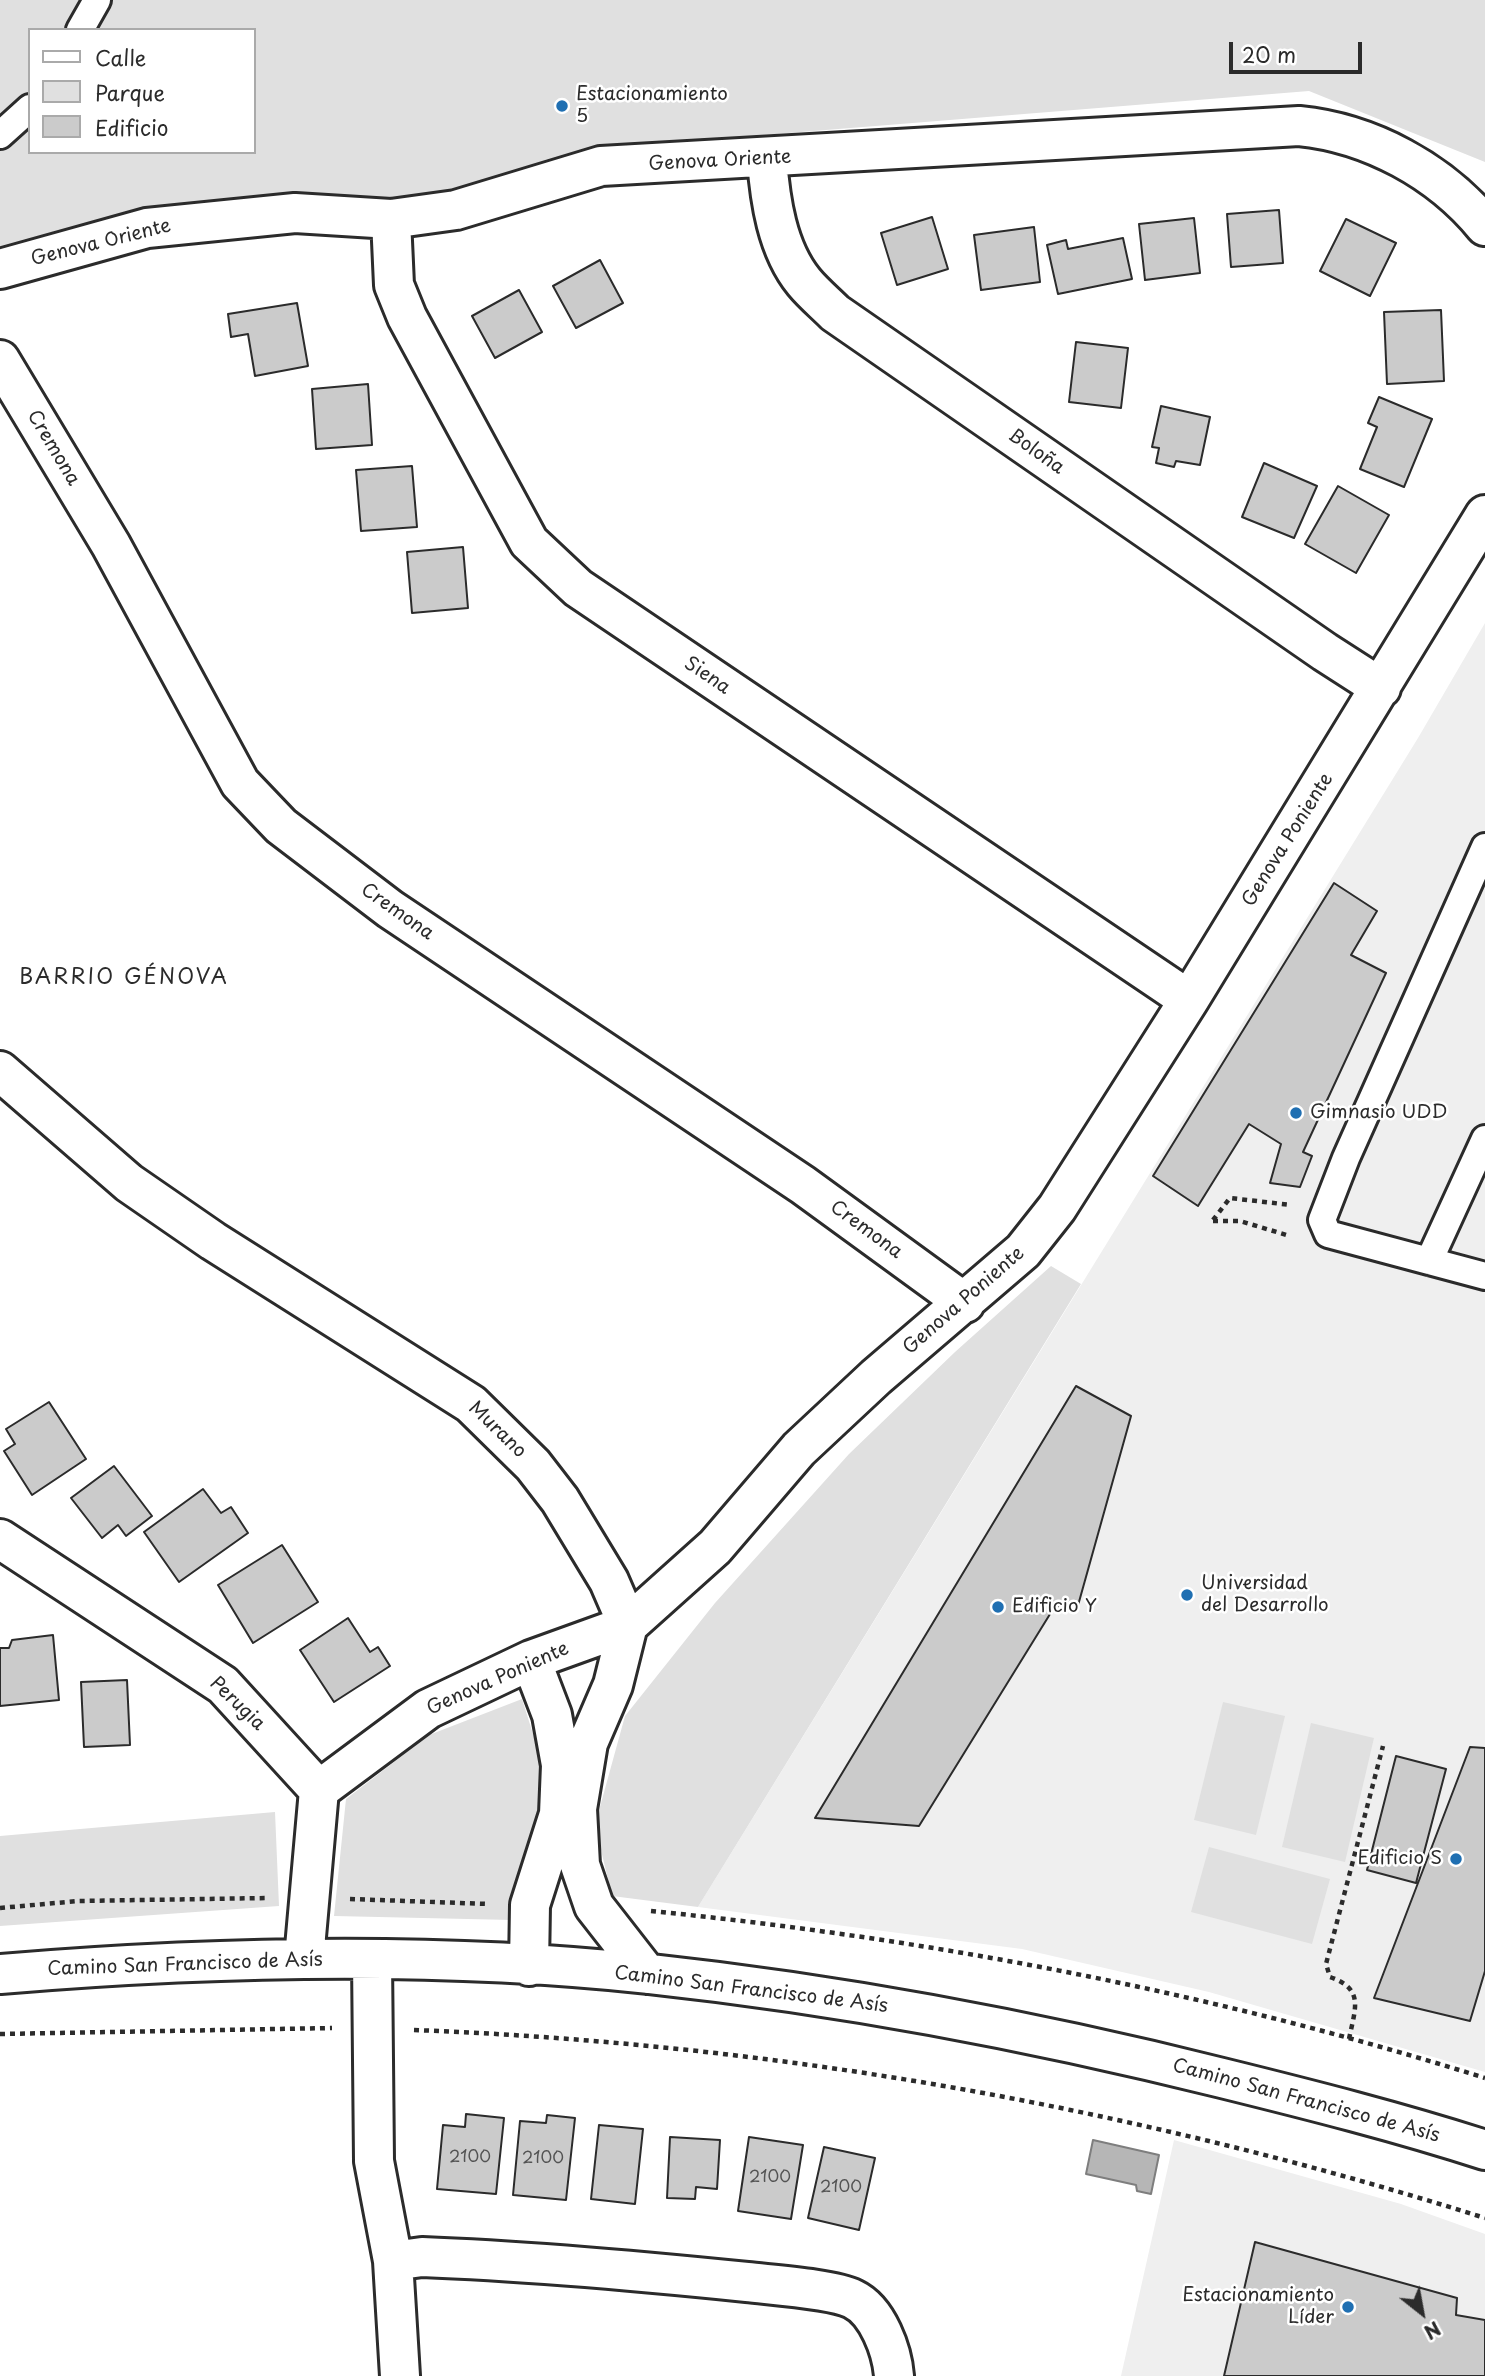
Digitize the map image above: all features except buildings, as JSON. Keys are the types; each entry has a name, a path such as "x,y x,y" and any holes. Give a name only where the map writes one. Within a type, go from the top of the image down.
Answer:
{"street":[{"name":"Genova Oriente","path":"0,269 147,228 295,213 391,219 456,210 601,166 767,159 1299,126 1332,130 1368,142 1440,183 1468,205 1485,226"},
{"name":"Boloña","path":"767,159 770,196 784,244 803,281 835,313 1381,688"},
{"name":"Siena","path":"391,219 394,285 407,317 508,510 528,542 547,563 578,588 1189,1000"},
{"name":"Cremona","path":"0,360 111,545 240,783 281,826 390,909 803,1185 965,1303"},
{"name":"Genova Poniente","path":"319,1790 428,1709 531,1660 628,1625 715,1547 799,1449 876,1377 1023,1251 1057,1208 1189,1000 1485,515"},
{"name":"Murano","path":"0,1071 129,1183 213,1241 471,1404 533,1465 560,1500 609,1581 628,1625"},
{"name":"Perugia","path":"0,1539 223,1685 319,1790"},
{"path":"628,1625 612,1685 588,1744 577,1809 580,1865 594,1906 648,1974"},
{"path":"528,1966 530,1905 559,1814 561,1765 552,1715 531,1660"},
{"path":"304,1959 319,1790"},
{"path":"372,1959 374,2161 393,2261 400,2376"},
{"name":"Camino San Francisco de Asís","path":"0,1974 86,1967 372,1959 648,1974 859,2001 1123,2054 1404,2124 1485,2150"},
{"path":"393,2261 422,2257 642,2271 796,2287 854,2299 877,2323 892,2354 894,2376"}],"lane":[{"path":"81,28 97,0"},
{"path":"0,135 28,110"},
{"path":"1485,846 1324,1209 1322,1220 1328,1234 1485,1276"},
{"path":"1429,1261 1485,1139"}],"path":[{"path":"1213,1221 1230,1198 1324,1209"},
{"path":"1349,2039 1355,2007 1353,1992 1347,1983 1330,1977 1326,1964 1383,1746"},
{"path":"0,2034 182,2029 371,2029 543,2035 719,2051 886,2074 1070,2107 1243,2148 1485,2218"}],"shaded area":[{"name":"Universidad del Desarrollo","path":"1485,623 1485,2072 1209,1992 1022,1949 698,1907 1418,738"},
{"path":"1093,2140 1159,2155 1151,2194 1137,2191 1136,2185 1086,2174"},
{"path":"1174,2140 1401,2204 1485,2234 1485,2376 1121,2376"}],"green space":[{"name":"Estacionamiento 5","path":"0,0 1485,0 1485,162 1309,91 764,135 594,154 456,196 384,208 156,211 0,247"},
{"path":"1051,1266 1081,1284 698,1907 612,1896 595,1825 625,1716 715,1603 849,1454 955,1352"},
{"path":"522,1699 545,1772 533,1848 512,1920 334,1916 346,1799 429,1735"},
{"path":"1223,1702 1285,1716 1256,1835 1194,1820"},
{"path":"1311,1723 1374,1738 1345,1862 1282,1847"},
{"path":"275,1812 279,1906 0,1926 0,1836"},
{"path":"1209,1847 1330,1879 1312,1944 1191,1912"}],"place":[{"name":"Estacionamiento 5","path":"562,106"},
{"name":"Gimnasio UDD","path":"1296,1113"},
{"name":"Universidad del Desarrollo","path":"1187,1595"},
{"name":"Edificio Y","path":"998,1607"},
{"name":"Edificio S","path":"1456,1859"},
{"name":"Estacionamiento Líder","path":"1348,2307"}],"district":[{"name":"BARRIO GÉNOVA","path":"124,978"}]}
